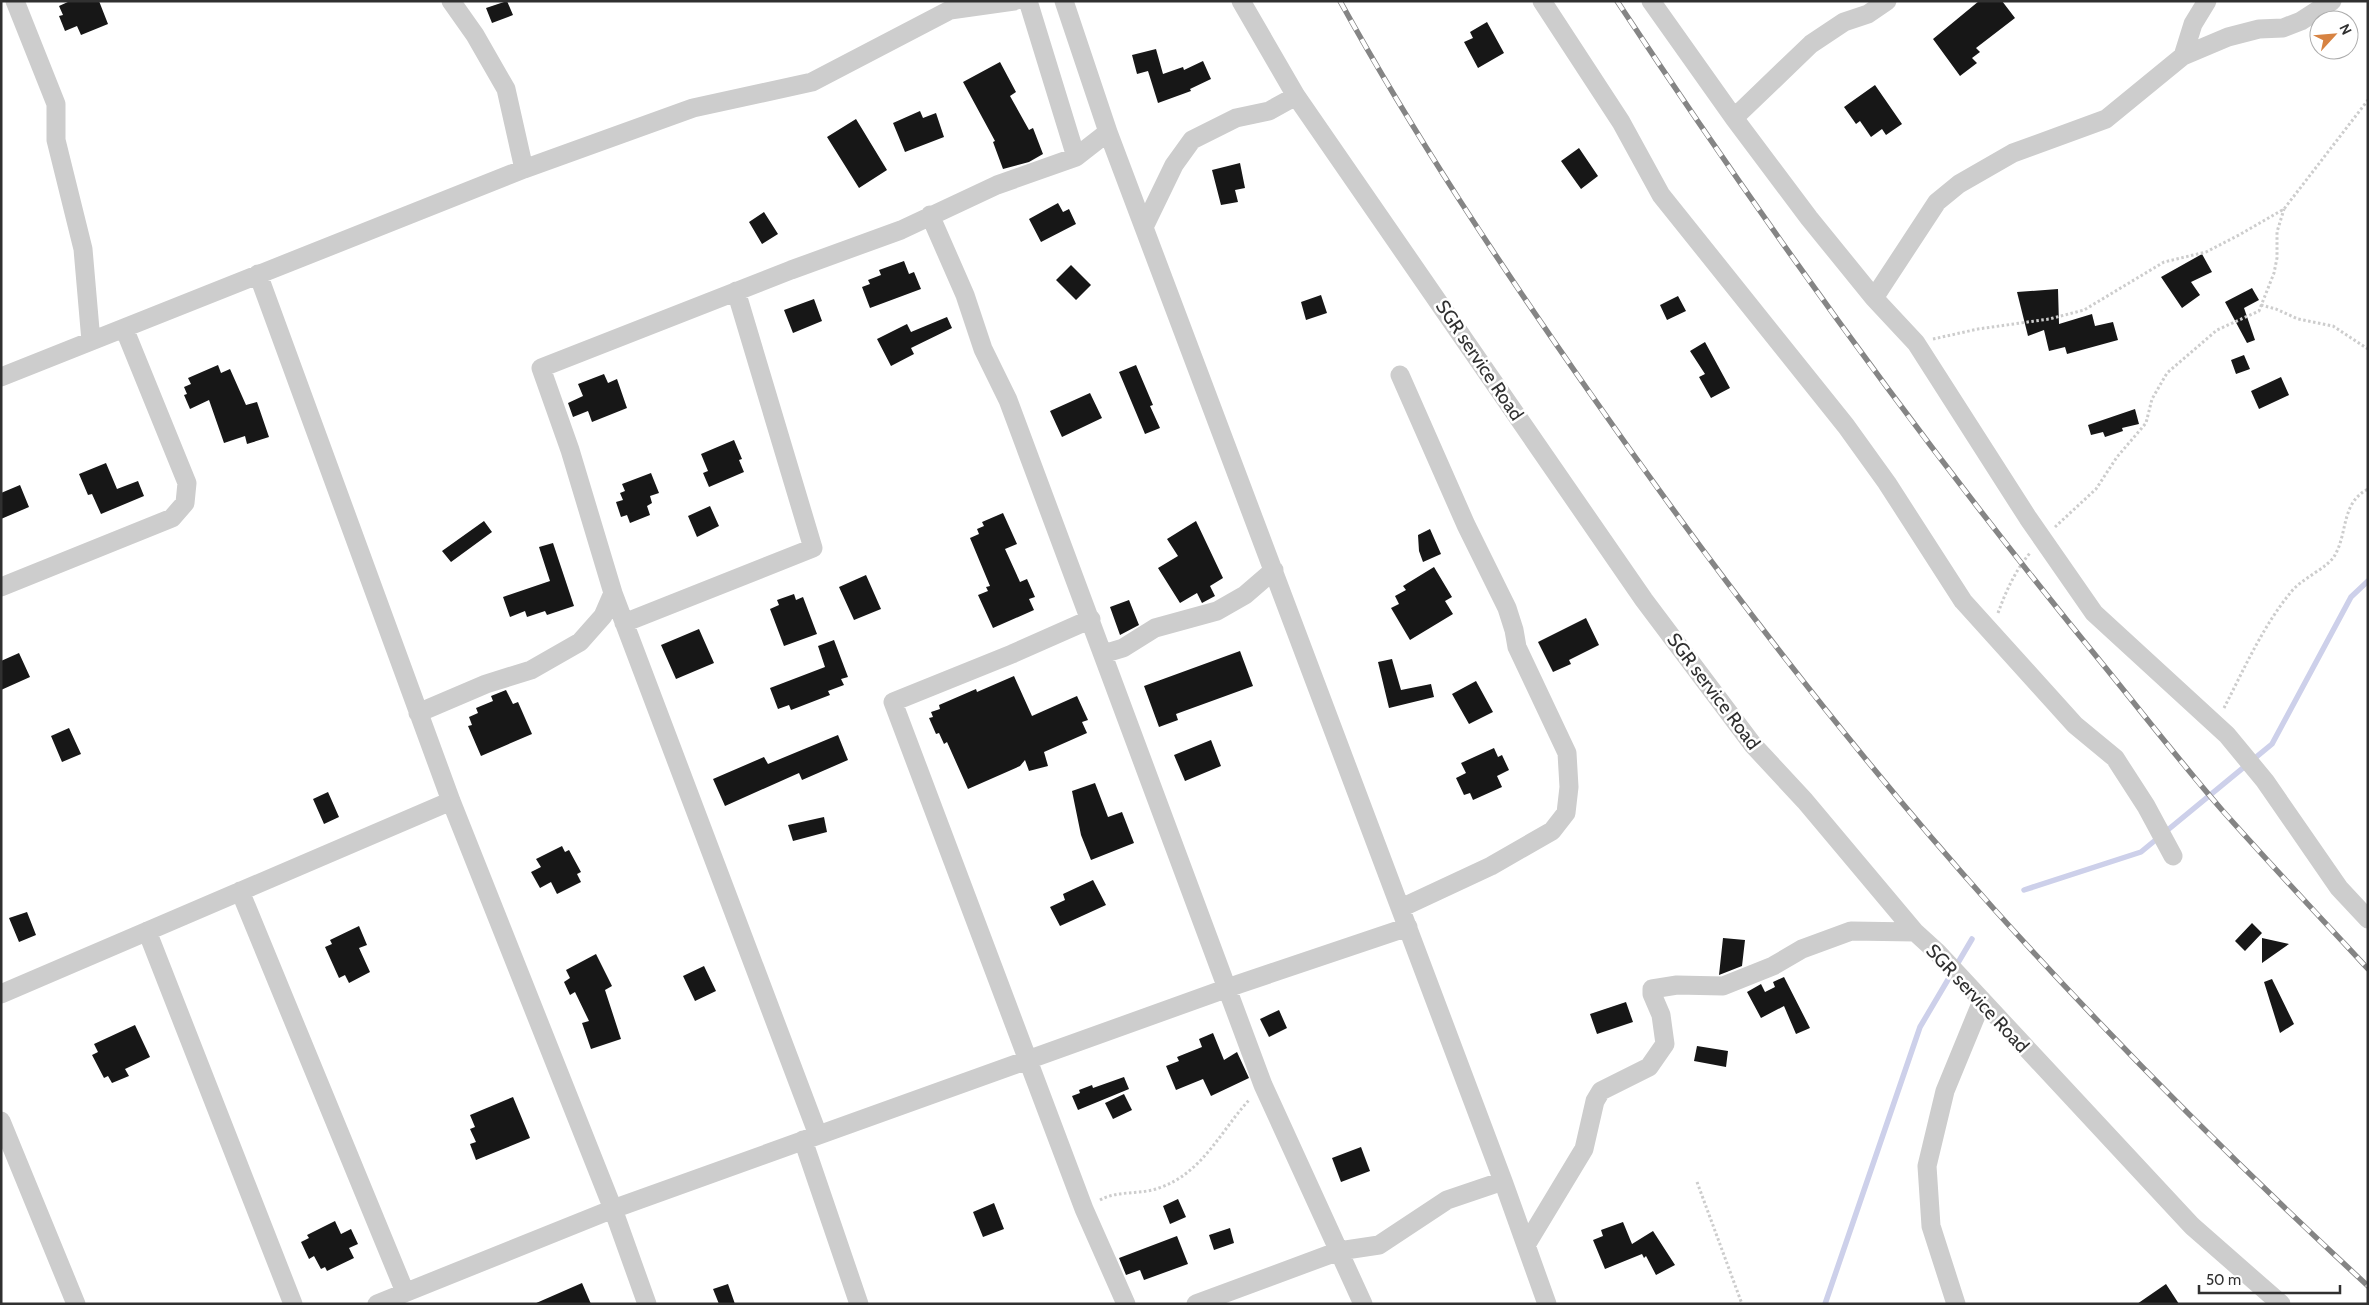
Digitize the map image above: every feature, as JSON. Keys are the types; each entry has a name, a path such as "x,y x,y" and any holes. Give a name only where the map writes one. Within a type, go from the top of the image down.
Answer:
{"street":[{"path":"15,1 56,104 56,140 83,249 91,341"},
{"path":"451,1 475,35 506,89 524,169"},
{"path":"1,377 524,169 693,108 812,82 950,10 1014,1"},
{"path":"1028,1 1076,157"},
{"path":"1064,1 1108,132 1401,908 1547,1304"},
{"name":"SGR service Road","path":"1241,1 1296,96 1644,600 1753,745 1805,801 1915,932 1955,972 2192,1226 2281,1304"},
{"path":"1542,1 1621,122 1661,195 1846,426 1887,483 1963,601 2075,725 2115,758 2146,806 2173,856"},
{"path":"1651,1 1734,118 1809,218 1874,298 1916,343 2028,518 2094,613 2215,724 2242,752 2339,888 2368,919"},
{"path":"1734,118 1811,44 1844,22 1868,14 1887,1"},
{"path":"2183,56 2193,24 2207,1"},
{"path":"1874,298 1937,202 1959,184 2012,153 2106,119 2183,56 2228,36 2259,29 2283,28 2301,21 2332,1"},
{"path":"1144,227 1174,165 1192,140 1236,118 1269,111 1296,96"},
{"path":"859,1304 811,1138 613,593 570,450 541,368 736,291 893,233 996,185 1076,157 1108,132"},
{"path":"930,215 965,295 983,349 1008,400 1263,1085 1363,1304"},
{"path":"258,274 450,801 612,1209 646,1304"},
{"path":"624,623 813,548 736,291"},
{"path":"1,587 172,518 185,503 187,483 124,328"},
{"path":"1400,375 1466,525 1507,608 1517,647 1567,753 1569,787 1566,813 1552,831 1491,866 1401,908"},
{"path":"1103,654 1123,648 1155,628 1217,612 1245,595 1274,570"},
{"path":"418,713 486,684 531,670 580,642 603,616 613,593"},
{"path":"1091,619 1012,654 893,702 1084,1208 1126,1304"},
{"path":"1,994 450,801"},
{"path":"240,891 405,1292"},
{"path":"380,1303 612,1209 1227,988 1408,928"},
{"path":"147,931 293,1304"},
{"path":"1526,1245 1584,1149 1594,1102 1601,1091 1649,1067 1665,1044 1661,1015 1652,994 1652,989 1677,985 1723,986 1773,966 1802,949 1851,931 1915,932"},
{"path":"1956,1304 1931,1226 1927,1166 1945,1091 1982,1001"},
{"path":"1,1122 76,1304"},
{"path":"1196,1304 1339,1251 1379,1245 1447,1200 1503,1181"}],"path":[{"path":"1991,633 2008,587 2021,564 2042,538 2096,489 2117,457 2146,423 2152,399 2167,373 2216,330 2259,311 2274,272 2277,258 2277,232 2284,209 2368,100"},
{"path":"1916,343 1978,328 2049,319 2084,310 2164,262 2206,252 2284,209"},
{"path":"2261,305 2276,309 2298,319 2332,326 2368,349"},
{"path":"2215,724 2264,632 2292,591 2336,555 2347,512 2356,497 2368,488"},
{"path":"1084,1208 1110,1194 1158,1189 1180,1178 1197,1165 1220,1139 1238,1112 1263,1085"},
{"path":"1697,1182 1742,1304"}],"building":[{"path":"70,1 99,1 108,24 81,35 77,26 65,31 59,16 63,15 59,6"},
{"path":"507,1 513,15 492,23 486,8"},
{"path":"1979,1 2002,1 2015,18 1976,48 1980,52 1972,58 1977,63 1960,76 1933,39"},
{"path":"1487,22 1504,53 1478,68 1464,42 1473,38 1470,32"},
{"path":"1156,49 1163,74 1183,67 1184,70 1203,61 1211,79 1190,89 1191,91 1158,103 1148,71 1137,74 1132,55"},
{"path":"1000,62 1016,92 1010,96 1029,130 1033,128 1043,154 1029,162 1003,169 993,142 995,141 963,82"},
{"path":"1875,85 1902,124 1886,135 1882,129 1871,137 1860,121 1856,124 1844,107"},
{"path":"920,111 923,118 936,113 944,137 905,152 893,123"},
{"path":"856,119 887,170 859,188 827,137"},
{"path":"1579,148 1598,176 1581,189 1561,161"},
{"path":"1240,163 1245,188 1235,190 1238,202 1221,205 1212,170"},
{"path":"1058,203 1063,212 1069,209 1076,224 1041,242 1029,219"},
{"path":"764,212 778,234 762,244 749,222"},
{"path":"2202,254 2212,272 2191,282 2200,295 2182,308 2161,277"},
{"path":"904,261 909,274 914,272 921,289 870,308 862,287 870,284 868,280 881,275 879,270"},
{"path":"1071,265 1091,285 1076,300 1056,280"},
{"path":"2252,288 2259,300 2244,308 2255,340 2247,343 2225,302"},
{"path":"2058,289 2059,324 2092,314 2095,326 2113,322 2118,340 2067,354 2065,347 2049,351 2044,330 2028,336 2017,292"},
{"path":"1321,295 1327,313 1306,320 1301,302"},
{"path":"1678,296 1686,311 1667,320 1660,305"},
{"path":"814,299 822,321 793,333 784,310"},
{"path":"947,317 952,328 911,348 914,354 891,366 877,339 907,324 911,332"},
{"path":"1705,342 1730,388 1711,398 1699,377 1705,374 1690,351"},
{"path":"2244,355 2250,369 2236,374 2231,360"},
{"path":"218,365 221,373 230,369 246,405 257,402 269,437 247,444 245,436 224,443 209,400 190,409 184,395 187,394 184,387 191,384 188,378"},
{"path":"1136,365 1153,405 1150,406 1160,428 1145,434 1119,372"},
{"path":"604,374 608,383 617,379 627,408 592,422 588,411 573,417 568,403 583,396 578,384"},
{"path":"2281,377 2289,395 2259,409 2251,391"},
{"path":"1090,393 1102,418 1062,437 1050,411"},
{"path":"2135,409 2139,424 2122,428 2123,431 2105,437 2103,432 2091,435 2088,425"},
{"path":"734,440 742,459 739,460 744,472 709,487 703,473 708,471 701,454"},
{"path":"106,463 117,489 138,481 144,496 101,514 92,494 88,495 79,474"},
{"path":"651,473 659,493 650,496 652,503 647,506 650,515 630,523 627,515 621,517 616,502 623,500 620,493 625,491 622,484"},
{"path":"20,485 29,507 1,519 1,493"},
{"path":"710,506 719,526 697,537 688,516"},
{"path":"1003,513 1017,544 1005,549 1020,582 1027,579 1035,597 1029,599 1034,610 993,628 978,595 988,591 986,587 990,586 970,538 979,534 977,529 984,526 982,522"},
{"path":"484,521 492,532 451,562 442,551"},
{"path":"1196,521 1223,578 1210,586 1215,596 1202,603 1197,593 1180,603 1158,568 1178,556 1167,539"},
{"path":"1430,529 1441,554 1423,562 1419,551 1418,535"},
{"path":"553,543 574,606 547,615 545,611 527,617 525,611 510,617 503,597 550,581 539,547"},
{"path":"1434,567 1452,597 1445,601 1453,614 1410,640 1391,608 1399,604 1395,596 1406,590 1403,586"},
{"path":"866,575 881,609 854,620 839,587"},
{"path":"794,594 796,600 803,597 817,634 784,646 770,609 779,605 777,600"},
{"path":"1129,600 1139,625 1120,635 1110,607"},
{"path":"1586,618 1599,645 1569,660 1571,664 1553,672 1538,642"},
{"path":"699,629 714,663 676,679 661,645"},
{"path":"834,640 848,677 841,679 844,685 828,691 830,695 791,710 789,705 778,709 770,688 825,667 818,646"},
{"path":"1240,651 1253,686 1176,714 1178,720 1159,727 1144,686"},
{"path":"19,653 30,677 1,690 1,661"},
{"path":"1392,659 1401,690 1431,684 1434,697 1389,708 1378,662"},
{"path":"1014,676 1032,716 1077,696 1088,720 1082,722 1087,733 1044,752 1048,766 1029,771 1025,760 1020,766 968,789 947,742 944,744 939,733 936,734 929,718 933,717 931,712 940,709 939,705 976,689 977,692"},
{"path":"1476,681 1493,712 1469,724 1452,694"},
{"path":"506,690 513,704 518,702 532,734 481,756 468,726 472,725 469,717 478,713 476,708 493,701 491,696"},
{"path":"69,728 81,754 62,762 51,736"},
{"path":"838,735 848,760 802,780 799,773 725,806 713,779 764,757 768,764"},
{"path":"1211,740 1221,766 1185,781 1174,755"},
{"path":"1494,748 1498,757 1502,755 1509,770 1497,776 1502,787 1473,800 1470,793 1464,795 1456,778 1466,773 1461,763"},
{"path":"1095,783 1108,817 1122,812 1134,843 1091,860 1081,835 1072,791"},
{"path":"328,792 339,817 324,824 313,799"},
{"path":"824,817 827,832 793,841 788,825"},
{"path":"562,846 565,852 569,850 581,872 577,874 581,882 557,894 551,882 540,888 531,872 541,867 536,859"},
{"path":"1093,880 1106,905 1060,926 1050,907 1065,900 1063,894"},
{"path":"27,912 36,935 19,942 9,918"},
{"path":"2252,923 2262,933 2245,951 2235,941"},
{"path":"359,926 367,945 359,948 370,972 349,983 345,975 339,978 325,947 332,944 330,940"},
{"path":"1723,938 1745,940 1742,966 1719,975"},
{"path":"2262,938 2289,944 2262,963"},
{"path":"596,954 612,986 605,990 621,1039 591,1049 582,1023 589,1021 575,992 570,995 564,982 570,978 566,970"},
{"path":"704,966 716,991 695,1001 683,976"},
{"path":"1784,977 1810,1028 1796,1034 1784,1006 1761,1018 1747,992 1761,984 1765,992 1775,987 1773,982"},
{"path":"2272,979 2294,1024 2280,1033 2264,982"},
{"path":"1626,1002 1633,1022 1597,1034 1590,1014"},
{"path":"1279,1010 1287,1028 1269,1037 1260,1019"},
{"path":"135,1025 150,1057 125,1069 129,1076 112,1083 108,1076 104,1078 92,1055 98,1052 94,1044"},
{"path":"1213,1033 1224,1060 1237,1052 1249,1078 1211,1096 1203,1079 1176,1090 1166,1066 1179,1061 1177,1057 1202,1047 1199,1039"},
{"path":"1697,1046 1728,1051 1726,1067 1694,1061"},
{"path":"1124,1077 1129,1089 1078,1110 1072,1096 1080,1093 1079,1090 1092,1085 1093,1088"},
{"path":"1124,1094 1132,1110 1113,1119 1105,1103"},
{"path":"513,1097 530,1138 476,1160 470,1144 476,1142 470,1129 475,1127 470,1115"},
{"path":"1361,1147 1370,1171 1341,1182 1332,1158"},
{"path":"1178,1199 1186,1217 1170,1224 1163,1206"},
{"path":"994,1203 1004,1229 983,1237 973,1212"},
{"path":"335,1221 341,1234 351,1229 358,1244 349,1248 354,1258 327,1271 325,1267 321,1269 314,1256 309,1259 301,1242 309,1238 307,1235"},
{"path":"1623,1222 1632,1244 1653,1231 1675,1265 1656,1275 1646,1256 1644,1258 1642,1254 1605,1269 1593,1240 1603,1236 1601,1230"},
{"path":"1230,1228 1234,1243 1214,1250 1209,1235"},
{"path":"1177,1236 1188,1264 1144,1280 1140,1270 1126,1275 1119,1258"},
{"path":"582,1283 591,1304 534,1304"},
{"path":"728,1284 735,1304 719,1304 713,1289"},
{"path":"2166,1284 2179,1304 2137,1304"}],"waterway":[{"path":"2024,890 2141,852 2272,744 2351,597 2368,581"},
{"path":"1825,1304 1920,1027 1972,939"}],"railway":[{"path":"1340,1 1398,102 1492,249 1557,345 1685,526 1835,721 1887,785 1994,909 2084,1006 2176,1102 2368,1286"},
{"path":"1617,1 1792,257 1976,505 2207,793 2368,969"}]}
